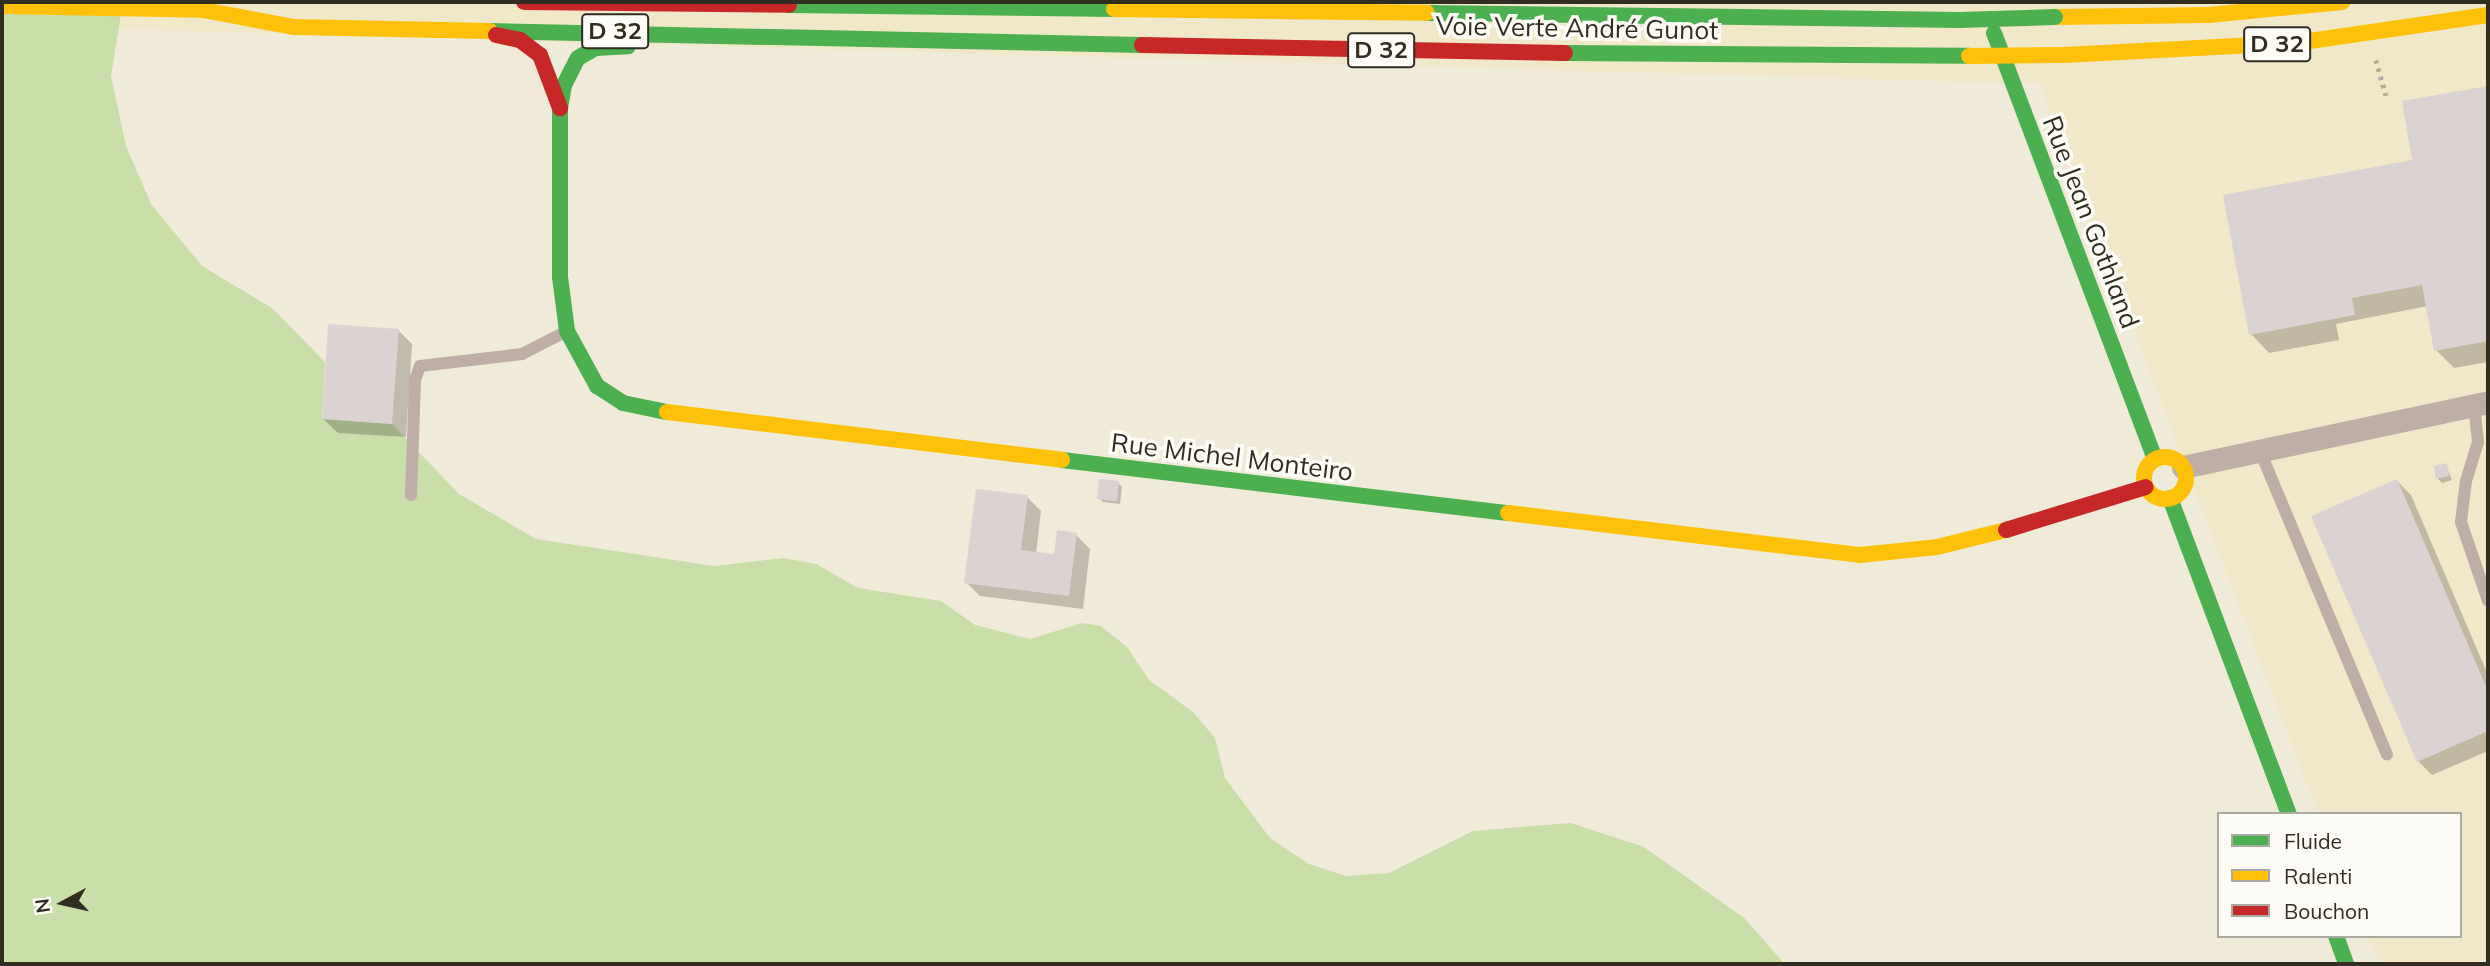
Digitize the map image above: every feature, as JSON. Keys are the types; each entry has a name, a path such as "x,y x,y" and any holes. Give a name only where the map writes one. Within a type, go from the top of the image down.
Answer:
{"main road":[{"name":"Voie Verte André Gunot","path":"203,10 238,2"},
{"name":"Voie Verte André Gunot","path":"524,2 1959,20 2209,15 2342,2"},
{"name":"Rue Jean Gothland","path":"1983,2 2155,459"},
{"name":"Voie Verte André Gunot","path":"2,6 203,10 294,27 438,27 1494,53 1969,56 2064,55 2296,43 2488,15"},
{"path":"438,27 527,43 547,65 560,108"},
{"path":"560,108 570,67 595,48 769,48 793,36"},
{"name":"Rue Michel Monteiro","path":"560,108 560,277 567,331 589,375 607,394 635,407 686,418 1860,555 1937,547 1982,537 2146,486"},
{"path":"2167,457 2183,467 2183,486 2170,498 2156,496 2146,486 2146,468 2155,459 2167,457"},
{"path":"2170,498 2288,812"},
{"path":"2337,938 2346,964"}],"street":[{"path":"2183,467 2481,403"}],"lane":[{"path":"982,9 1012,2"},
{"path":"1738,2 1816,19"},
{"path":"411,495 415,380 420,366 522,354 567,331"},
{"path":"2481,403 2478,442 2466,481 2461,522 2488,601"},
{"path":"2260,451 2387,754"}],"shaded area":[{"path":"123,2 2488,2 2488,964 2381,964 2369,938 2462,938 2462,812 2317,812 2040,84 119,29"}],"green space":[{"path":"2,2 123,2 111,76 126,146 151,204 202,266 272,308 325,362 322,419 392,424 459,494 536,539 714,566 784,558 816,564 858,588 941,601 975,625 1030,639 1082,623 1101,626 1127,647 1149,680 1193,712 1215,738 1225,778 1270,838 1309,864 1346,876 1389,873 1473,831 1571,823 1644,847 1744,918 1785,964 2,964"}],"building":[{"path":"2488,86 2488,341 2434,351 2422,285 2352,298 2355,315 2249,335 2223,195 2412,160 2402,101"},
{"path":"328,324 399,329 392,424 322,419"},
{"path":"2447,463 2449,476 2436,479 2434,466"},
{"path":"1099,479 1119,481 1117,501 1097,499"},
{"path":"2397,479 2488,691 2488,731 2417,762 2311,516"},
{"path":"976,489 1028,495 1021,550 1054,554 1057,530 1077,533 1069,596 964,583"}],"traffic: fast":[{"path":"789,5 1114,9"},
{"path":"1427,13 1959,20"},
{"path":"1959,20 2055,17"},
{"path":"490,31 1142,45"},
{"path":"1994,33 2155,459"},
{"path":"560,108 564,85 578,58 595,48 628,46"},
{"path":"1565,53 1969,56"},
{"path":"560,108 560,277 567,331 597,386 623,403 667,412"},
{"path":"1062,460 1508,513"},
{"path":"2170,498 2288,812"},
{"path":"2337,938 2346,964"}],"traffic: slow":[{"path":"2055,17 2209,15 2342,2"},
{"path":"2,6 203,10 294,27 490,31"},
{"path":"1114,9 1427,13"},
{"path":"2064,55 2296,43 2488,15"},
{"path":"1969,56 2064,55"},
{"path":"667,412 1062,460"},
{"path":"2165,457 2180,463 2186,478 2180,493 2165,499 2150,493 2144,478 2150,463 2165,457"},
{"path":"1508,513 1860,555 1937,547 2006,530"}],"traffic: jam":[{"path":"524,2 789,5"},
{"path":"496,35 520,40 540,55 560,108"},
{"path":"1142,45 1565,53"},
{"path":"2006,530 2146,487"}]}
